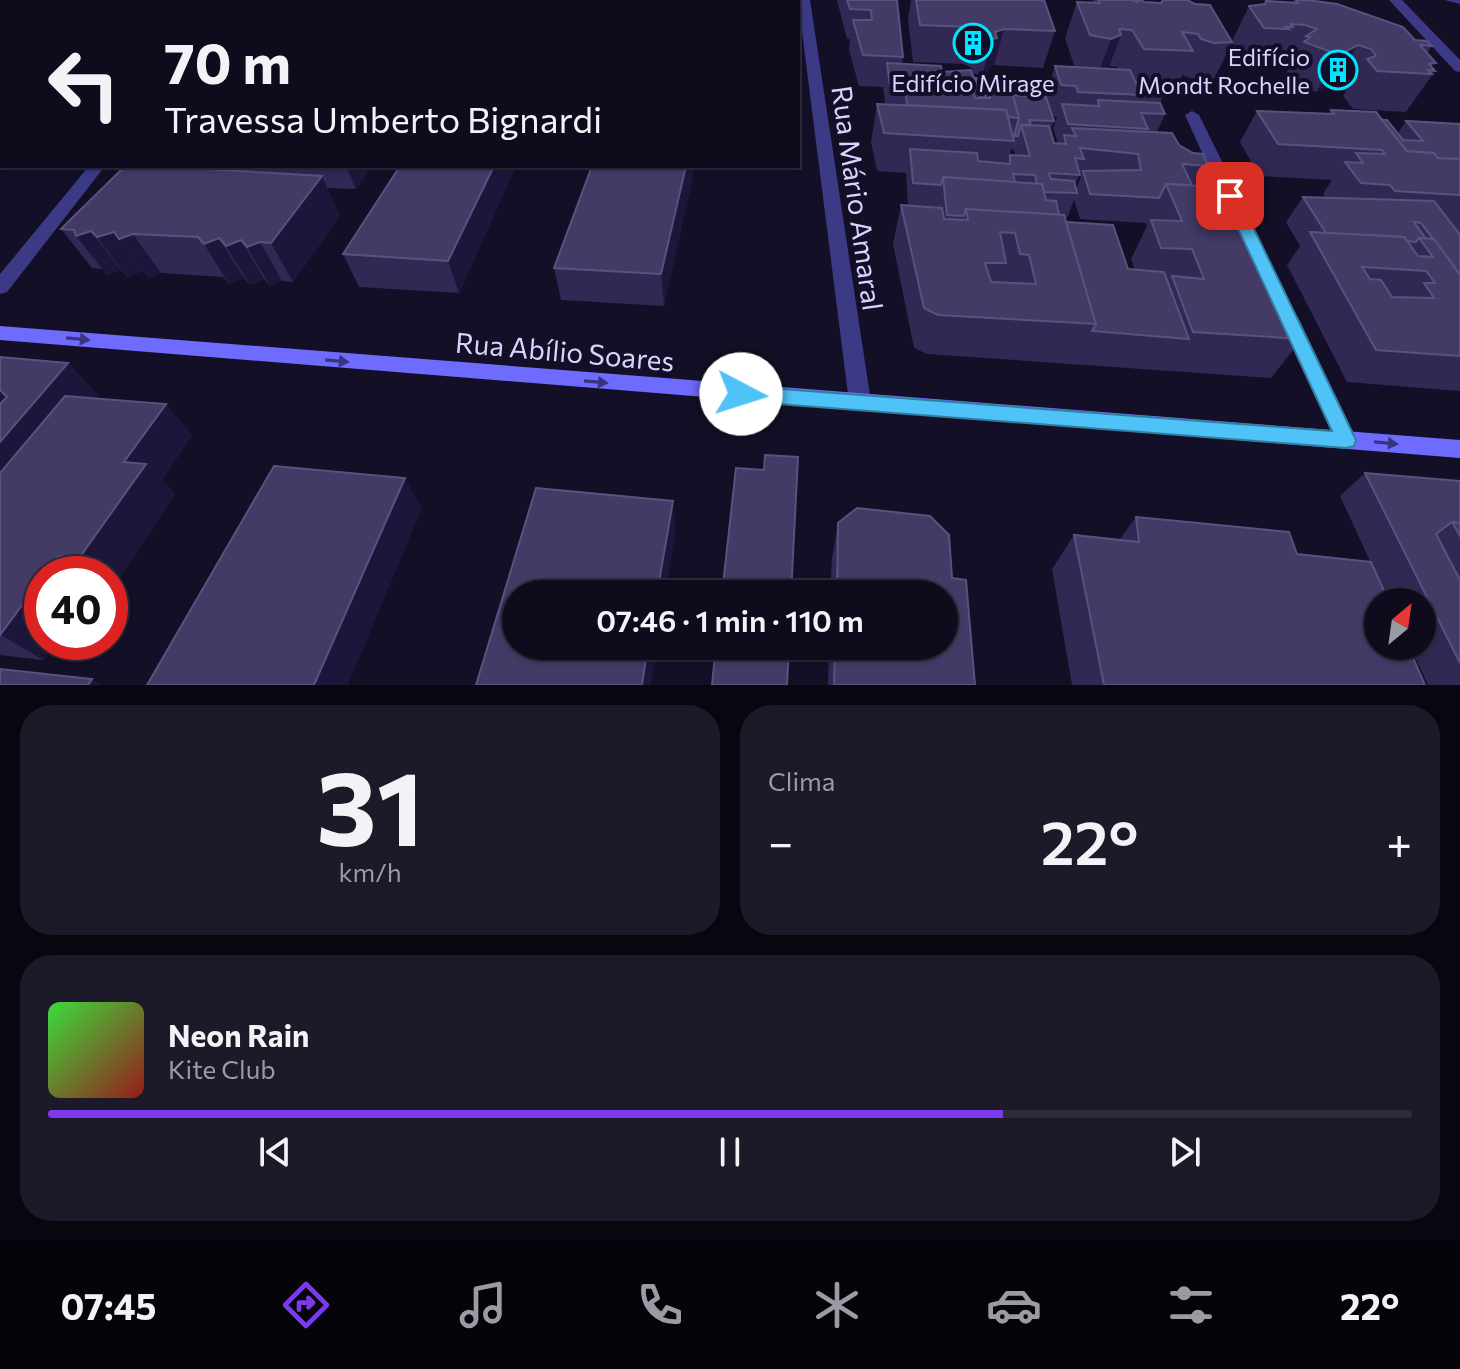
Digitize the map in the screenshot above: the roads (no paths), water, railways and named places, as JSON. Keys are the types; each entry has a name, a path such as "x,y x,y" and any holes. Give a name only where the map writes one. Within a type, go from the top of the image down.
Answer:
{"street":[{"name":"Rua Mário Amaral","path":"804,0 860,402"},
{"path":"1395,0 1460,68"},
{"path":"1451,0 1460,0"},
{"path":"1192,115 1246,228"},
{"path":"0,287 95,168"},
{"path":"1279,299 1346,440"},
{"name":"Rua Abílio Soares","path":"0,333 1460,449"}],"place":[{"name":"Edifício Mirage","path":"973,43"},
{"name":"Edifício Mondt Rochelle","path":"1338,70"}]}
